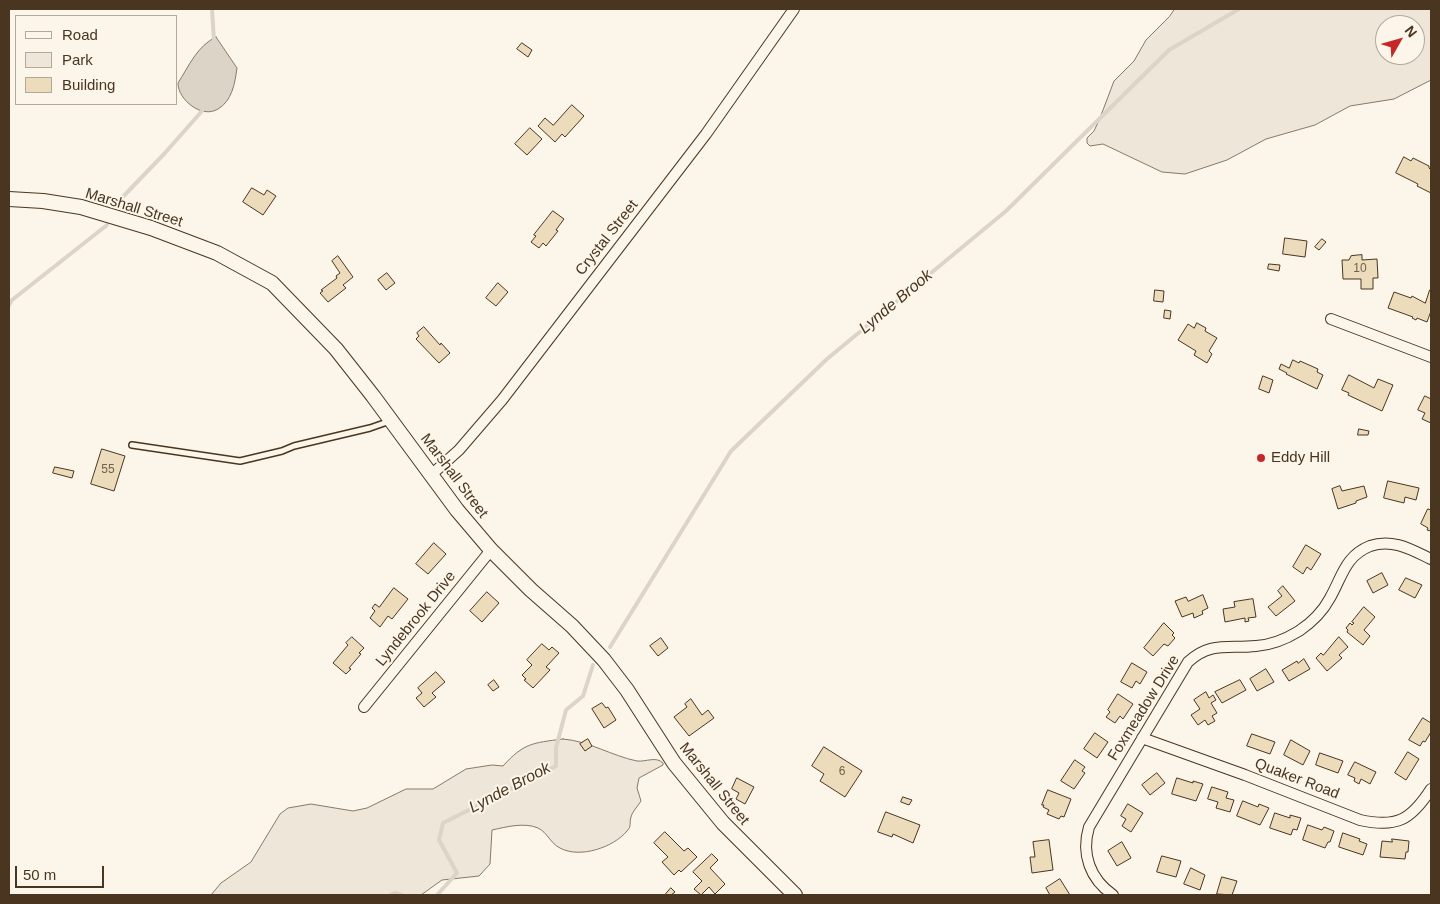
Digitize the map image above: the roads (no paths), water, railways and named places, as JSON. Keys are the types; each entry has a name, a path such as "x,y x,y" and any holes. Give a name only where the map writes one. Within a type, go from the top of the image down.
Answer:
{"street":[{"name":"Crystal Street","path":"431,475 459,450 502,400 706,134 794,9"},
{"name":"Marshall Street","path":"9,199 44,201 82,207 114,216 217,254 272,283 336,349 457,510 491,550 592,646 627,690 659,742 722,823 796,895"},
{"path":"1331,319 1431,356"},
{"name":"Foxmeadow Drive","path":"1113,895 1100,884 1090,870 1086,853 1086,836 1092,819 1184,668 1194,657 1214,647 1266,645 1300,630 1325,605 1341,572 1349,561 1365,548 1378,544 1397,544 1431,559"},
{"name":"Lyndebrook Drive","path":"364,707 491,550"},
{"name":"Quaker Road","path":"1142,738 1245,775 1360,820 1376,824 1389,824 1414,812 1431,789"}],"lane":[{"path":"132,444 240,461 370,428 391,420"}],"waterway":[{"path":"212,9 214,41"},
{"name":"Lynde Brook","path":"610,647 731,451 827,359 1006,211 1169,50 1239,9"},
{"path":"116,204 202,111 203,105"},
{"path":"9,305 12,300 107,225"},
{"name":"Lynde Brook","path":"437,895 457,873 439,840 443,823 556,766 556,748 566,710 583,696 593,665"},
{"name":"Lynde Brook","path":"390,895 395,893 402,895"}],"place":[{"name":"Eddy Hill","path":"1261,458"}]}
